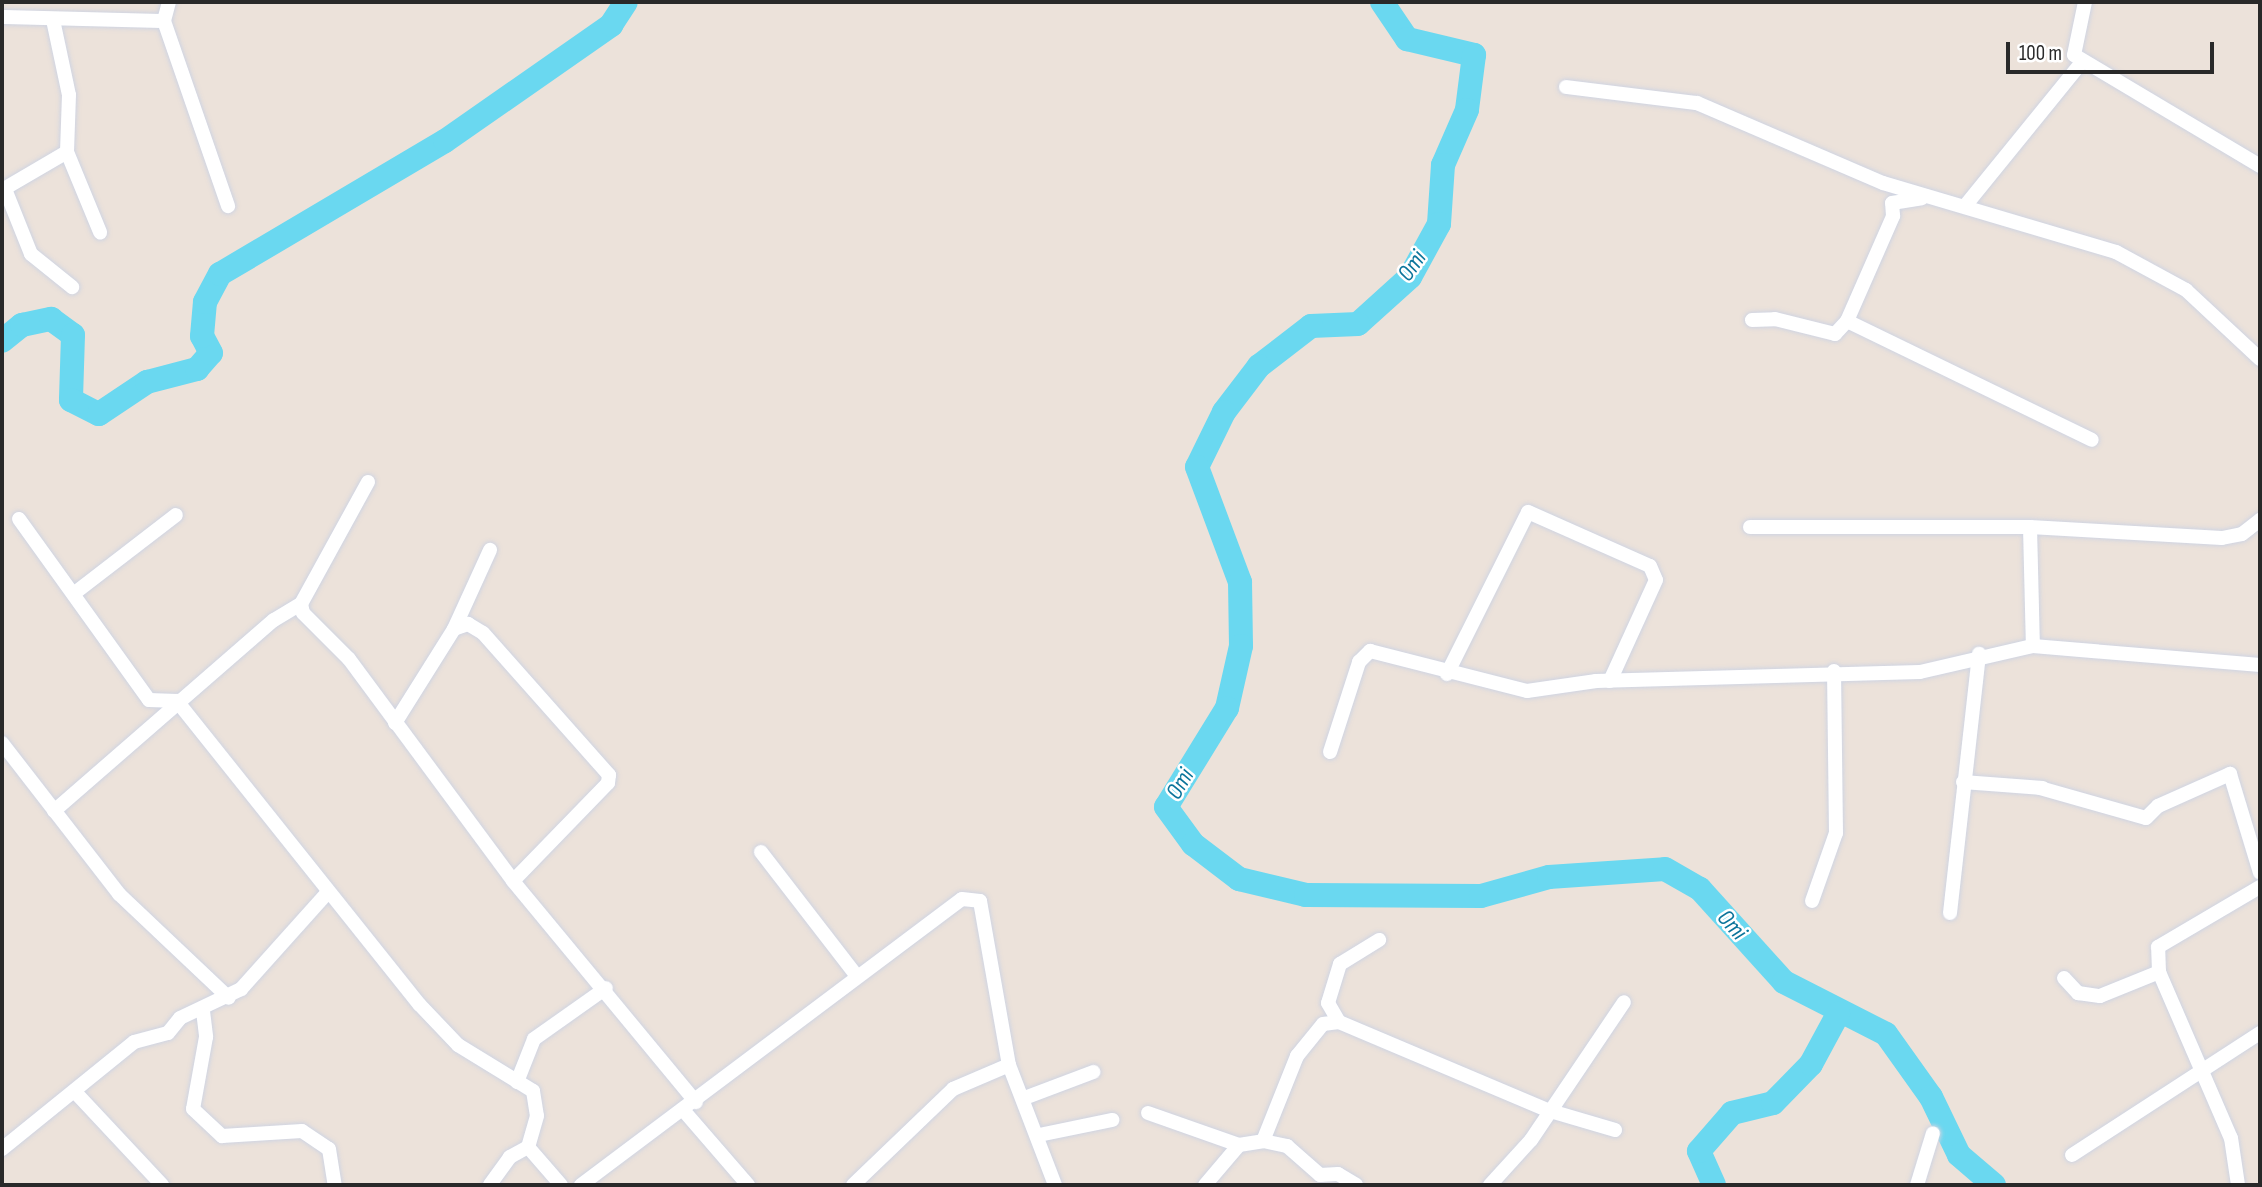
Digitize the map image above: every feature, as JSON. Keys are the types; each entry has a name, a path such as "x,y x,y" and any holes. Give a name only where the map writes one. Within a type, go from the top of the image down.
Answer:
{"street":[{"path":"169,2 164,21 228,206"},
{"path":"2085,2 2073,42 2082,62 2260,166"},
{"path":"2,18 164,21"},
{"path":"53,20 69,95 67,152 100,232"},
{"path":"1965,206 2082,62"},
{"path":"1566,87 1698,103 1883,183 2116,252 2186,290 2260,359"},
{"path":"67,152 3,189 31,254 72,287"},
{"path":"1752,320 1775,318 1835,334 1847,321 1893,216 1892,203 1941,198"},
{"path":"1847,321 2092,440"},
{"path":"54,811 177,701 301,604 368,482"},
{"path":"1447,674 1528,512 1650,566 1656,580 1609,681"},
{"path":"76,592 176,515"},
{"path":"19,519 76,592 149,700 177,701 327,893 458,1045 533,1091 537,1115 528,1147 510,1157 490,1185"},
{"path":"1750,527 2030,527 2222,538 2242,534 2260,520"},
{"path":"2030,527 2034,646"},
{"path":"395,723 454,629 490,550"},
{"path":"301,604 395,723 513,881 606,988 748,1185"},
{"path":"454,629 468,624 484,633 609,775 608,783 513,881"},
{"path":"1330,752 1359,662 1370,651 1447,674 1527,691 1609,681 1834,671 1920,672 1979,653 2034,646 2260,665"},
{"path":"1950,914 1979,653"},
{"path":"1812,901 1836,833 1834,671"},
{"path":"2,743 118,894 229,998"},
{"path":"1963,782 2042,788 2146,818 2158,806 2230,774 2257,840 2260,873"},
{"path":"761,852 856,975"},
{"path":"2238,1185 2231,1138 2205,1069 2159,972 2158,947 2260,887"},
{"path":"2,1149 76,1093 134,1042 168,1033 180,1018 229,998 327,893"},
{"path":"581,1185 690,1106 856,975 962,899 980,901 1009,1065 1027,1097 1055,1185"},
{"path":"1339,1022 1328,1003 1340,964 1379,940"},
{"path":"2064,978 2078,993 2100,996 2159,972"},
{"path":"517,1082 534,1040 606,988"},
{"path":"1490,1185 1624,1002"},
{"path":"203,1010 206,1037 193,1109 222,1136 302,1131 329,1149 335,1185"},
{"path":"1263,1141 1297,1056 1323,1024 1339,1022 1547,1110 1615,1130"},
{"path":"2072,1155 2260,1033"},
{"path":"853,1185 953,1089 1009,1065"},
{"path":"1027,1097 1093,1072"},
{"path":"76,1093 162,1185"},
{"path":"1148,1113 1239,1145 1263,1141 1287,1146 1320,1175 1338,1174 1356,1185"},
{"path":"1039,1135 1112,1120"},
{"path":"1917,1185 1933,1133"},
{"path":"1205,1185 1239,1145"},
{"path":"528,1147 561,1185"}],"waterway":[{"path":"2,341 22,325 51,319 73,335 71,400 99,414 147,382 197,369 211,353 202,336 205,302 220,274 445,141 611,25 626,2"},
{"name":"Omi","path":"1382,2 1407,39 1474,55 1467,110 1443,165 1439,224 1410,277 1358,324 1311,326 1259,366 1224,412 1197,467 1240,582 1241,646 1227,708 1166,807 1193,844 1239,879 1306,895 1481,896 1549,877 1665,869 1700,889 1784,982 1886,1034 1931,1097 1959,1155 1994,1185"},
{"name":"Omi","path":"1714,1185 1699,1151 1732,1113 1773,1103 1811,1064 1838,1014"}]}
